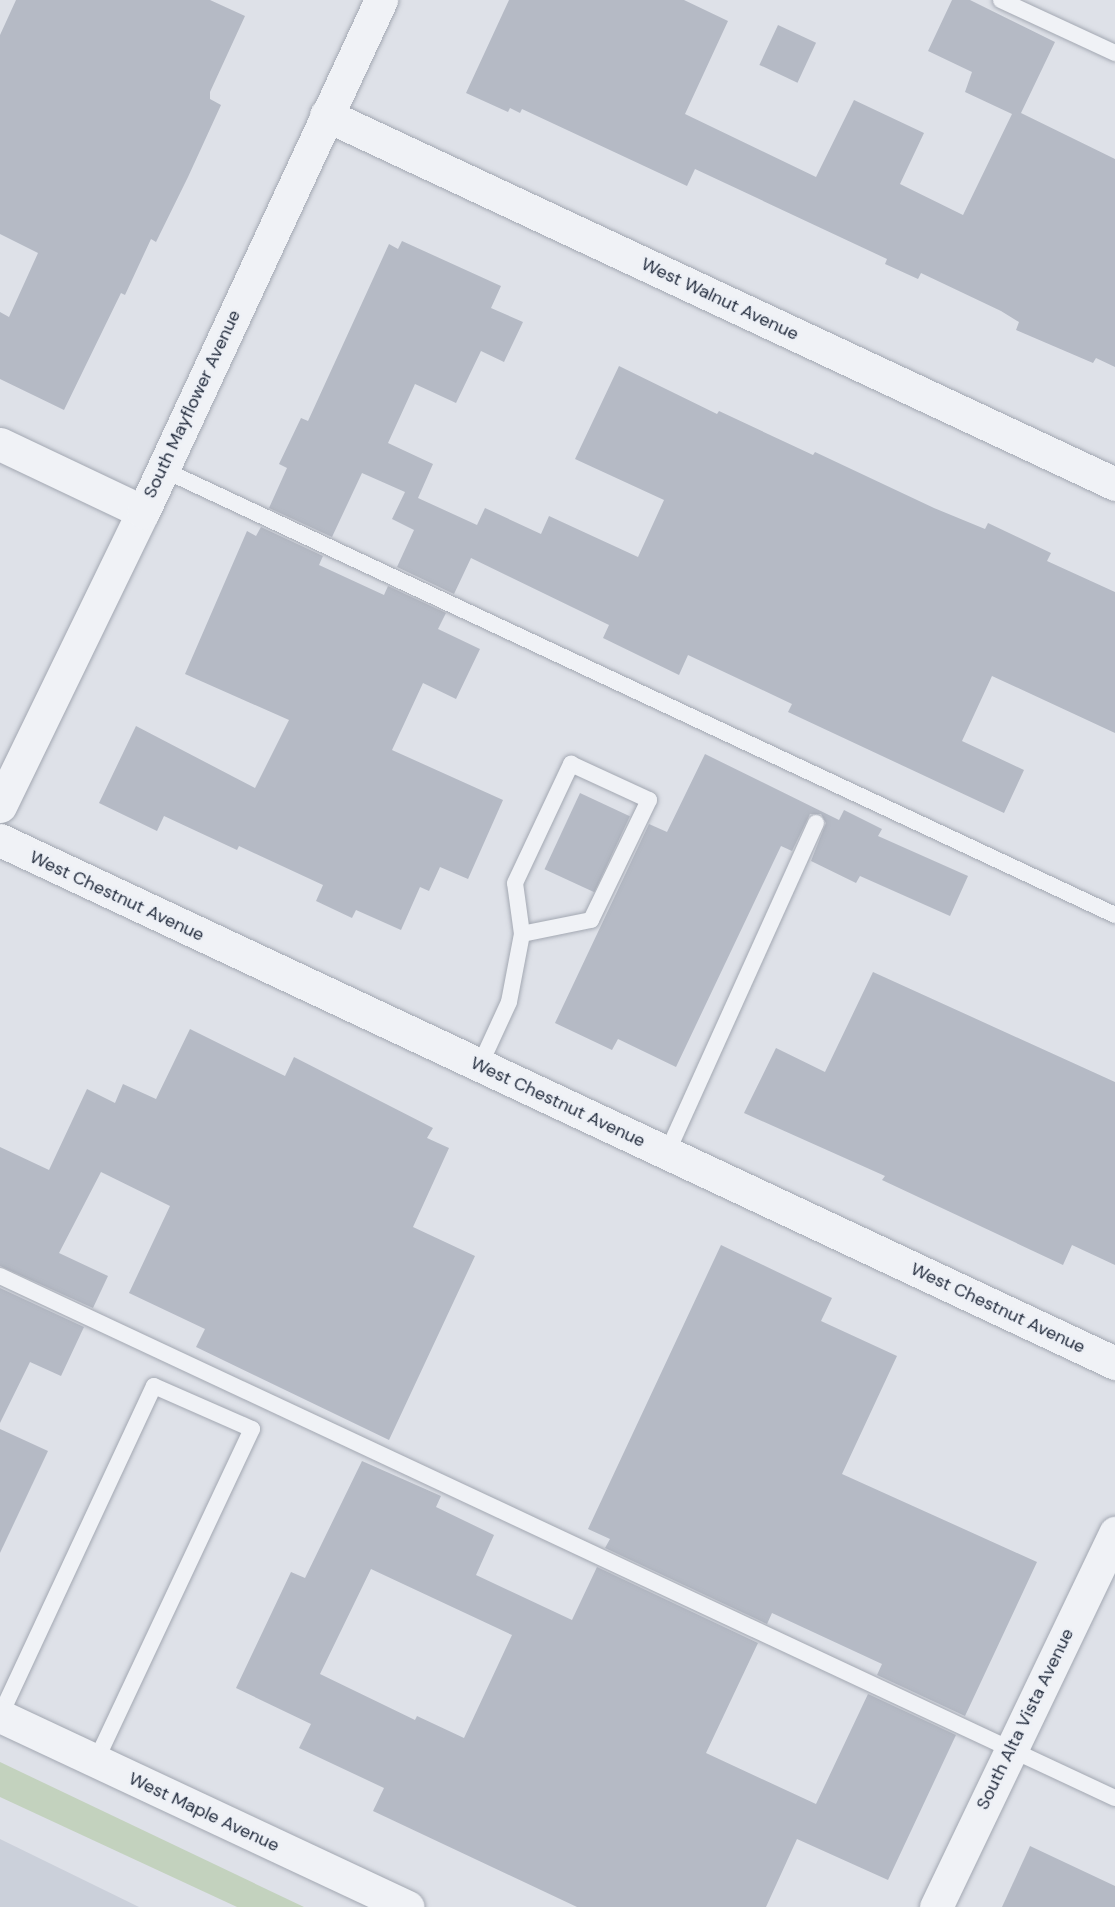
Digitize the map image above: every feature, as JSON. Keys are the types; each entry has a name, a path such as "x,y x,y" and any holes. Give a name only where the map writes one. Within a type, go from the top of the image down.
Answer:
{"street":[{"name":"South Mayflower Avenue","path":"0,807 143,512 379,1"},
{"name":"West Walnut Avenue","path":"326,115 1115,484"},
{"path":"0,444 143,512"},
{"name":"West Chestnut Avenue","path":"0,840 1115,1363"},
{"name":"South Alta Vista Avenue","path":"936,1907 1115,1533"},
{"name":"West Maple Avenue","path":"0,1716 408,1907"}],"lane":[{"path":"1001,0 1115,53"},
{"path":"162,469 1115,915"},
{"path":"480,1065 509,1002 522,934 515,883 571,764 649,800 591,920 522,934"},
{"path":"667,1153 816,824"},
{"path":"0,1276 1115,1798"},
{"path":"0,1716 154,1386 252,1429 96,1761"}],"shaded area":[{"path":"0,1839 139,1907 0,1907"}],"green space":[{"path":"0,1762 304,1907 237,1907 0,1797"}],"building":[{"path":"16,0 210,0 245,16 210,92 210,99 221,105 188,177 156,242 151,239 125,295 121,293 64,410 0,379 0,312 9,317 38,253 0,234 0,35"},
{"path":"509,0 684,0 728,21 685,114 816,177 854,100 924,133 900,184 963,215 1012,114 965,92 972,72 928,51 952,0 970,0 1055,42 1021,113 1115,159 1115,367 1096,358 1093,363 1016,330 1019,322 1001,311 921,273 918,279 885,264 887,259 695,169 687,186 522,109 520,113 510,108 508,112 466,93"},
{"path":"778,25 816,43 797,83 759,65"},
{"path":"402,241 501,286 491,308 523,322 504,362 481,351 456,403 415,384 388,443 433,464 418,498 477,525 485,508 541,534 549,516 638,557 664,500 575,459 619,366 717,414 719,411 813,455 815,452 934,508 985,529 988,523 1051,553 1047,561 1115,592 1115,733 992,676 962,741 1024,770 1004,813 788,712 792,704 688,655 679,675 603,638 609,625 471,558 454,594 397,567 414,530 392,519 405,492 362,473 332,537 269,508 287,468 279,464 301,418 308,421 389,244 398,249"},
{"path":"261,527 323,556 319,565 384,595 388,586 446,613 438,629 480,649 456,699 423,683 392,750 503,800 468,879 440,867 429,891 420,887 401,930 356,910 352,918 316,901 323,885 239,846 237,850 164,816 157,831 99,803 136,726 255,788 289,720 185,674 247,531 256,536"},
{"path":"705,754 839,820 844,810 882,829 878,836 968,876 950,916 860,876 856,883 811,861 826,823 821,814 810,814 792,851 781,846 676,1067 618,1039 612,1050 555,1023 649,824 667,832"},
{"path":"580,793 630,816 594,892 545,869"},
{"path":"873,972 1115,1082 1115,1265 1072,1245 1063,1265 882,1180 885,1176 744,1113 776,1048 825,1072"},
{"path":"190,1029 285,1076 294,1057 433,1128 427,1138 449,1148 413,1227 475,1256 389,1440 196,1347 205,1329 129,1293 170,1206 101,1172 59,1253 108,1276 93,1308 0,1266 0,1147 49,1170 87,1089 115,1103 123,1084 156,1099"},
{"path":"721,1245 832,1298 821,1321 897,1356 842,1474 1037,1562 965,1716 877,1675 882,1664 772,1613 767,1624 605,1548 610,1539 588,1529"},
{"path":"0,1288 84,1327 61,1376 30,1362 0,1423"},
{"path":"0,1429 48,1451 0,1553"},
{"path":"362,1461 441,1496 436,1507 494,1535 476,1575 572,1620 597,1567 758,1643 706,1753 816,1804 868,1694 956,1735 888,1880 797,1839 766,1907 577,1907 373,1811 384,1788 299,1748 311,1724 236,1688 291,1572 305,1578","holes":["371,1569 512,1635 464,1738 417,1716 415,1720 320,1674"]},
{"path":"1030,1846 1115,1886 1115,1907 1002,1907"}]}
